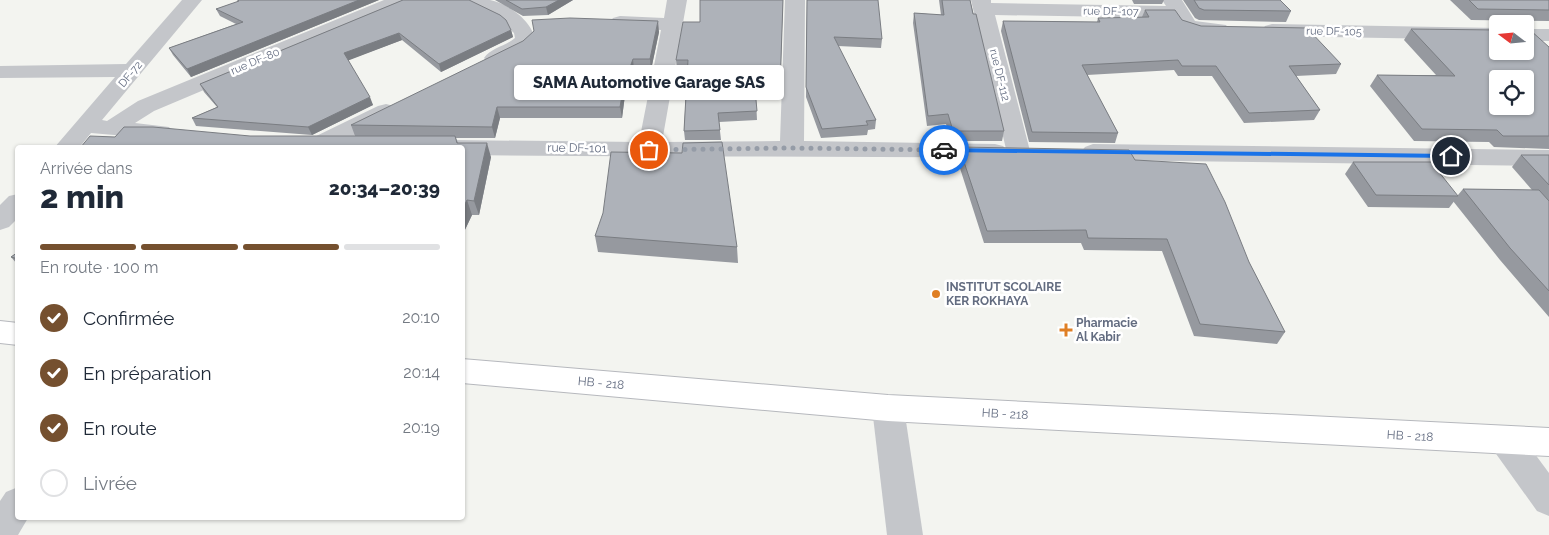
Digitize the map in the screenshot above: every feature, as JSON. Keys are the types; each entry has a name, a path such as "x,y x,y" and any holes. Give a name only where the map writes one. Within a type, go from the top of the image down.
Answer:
{"main road":[{"path":"0,332 15,334"},
{"name":"HB - 218","path":"465,371 888,408 1549,442"}],"street":[{"name":"DF-72","path":"69,145 192,0"},
{"name":"rue DF-80","path":"112,128 146,106 401,0"},
{"path":"474,67 518,46 526,40 530,23 476,0"},
{"path":"649,150 677,0"},
{"path":"792,148 794,0"},
{"name":"rue DF-107","path":"982,4 1176,6"},
{"name":"rue DF-112","path":"982,4 1028,151"},
{"name":"rue DF-105","path":"1176,6 1186,24 1192,27 1246,30 1489,34"},
{"path":"600,22 674,24"},
{"path":"1534,35 1549,35"},
{"path":"0,72 133,70"},
{"path":"336,145 306,144 404,102"},
{"path":"86,126 180,133"},
{"name":"rue DF-101","path":"465,147 649,150 792,148 1028,151"},
{"path":"1068,152 1549,158"},
{"path":"0,222 15,205"},
{"path":"888,408 905,535"},
{"path":"1506,441 1549,500"},
{"path":"0,533 15,508"}],"building":[{"path":"238,0 359,0 187,69 169,48 243,22 216,9"},
{"path":"403,0 469,0 500,15 506,20 511,30 439,64 399,33 344,53 370,97 308,127 192,118 218,107 200,84"},
{"path":"506,0 559,0 546,7 522,9"},
{"path":"700,0 783,0 780,88 755,89 757,111 718,113 720,130 684,131 688,60 676,60 683,22 700,22"},
{"path":"807,0 878,0 882,39 834,37 876,120 866,121 868,125 822,129 806,87"},
{"path":"942,0 970,0 973,14 976,14 1004,131 953,131 948,114 928,116 914,13 944,15"},
{"path":"1194,0 1280,0 1291,11 1204,10 1199,8"},
{"path":"1469,0 1549,0 1549,10 1478,9"},
{"path":"1145,10 1175,10 1182,20 1201,26 1307,28 1341,64 1289,66 1320,110 1249,113 1216,66 1182,66 1178,60 1082,65 1118,133 1032,132 1003,21 1100,22 1098,18 1149,17"},
{"path":"570,18 658,21 650,59 633,59 624,84 620,107 497,107 492,127 351,125 523,41 534,31 532,20"},
{"path":"1411,29 1489,30 1489,60 1534,60 1534,34 1549,47 1549,136 1503,136 1497,130 1422,129 1377,75 1455,76"},
{"path":"124,127 153,127 250,136 455,136 457,143 487,143 474,201 467,200 465,204 465,145 82,145 90,136 115,137"},
{"path":"722,142 737,247 595,236 603,213 611,152 682,153 683,143"},
{"path":"959,147 1129,150 1135,160 1206,164 1225,202 1249,262 1285,332 1200,324 1167,239 1088,238 1086,230 987,231"},
{"path":"1521,155 1549,155 1549,185"},
{"path":"1353,162 1431,162 1458,196 1376,195"},
{"path":"1463,189 1539,190 1549,201 1549,291 1510,248"}],"way so far":[{"path":"649,150 792,148 944,150"}],"place":[{"name":"SAMA Automotive Garage SAS","path":"649,150"},
{"name":"INSTITUT SCOLAIRE KER ROKHAYA","path":"936,294"},
{"name":"Pharmacie Al Kabir","path":"1066,330"}],"route":[{"path":"944,150 1451,156"}]}
